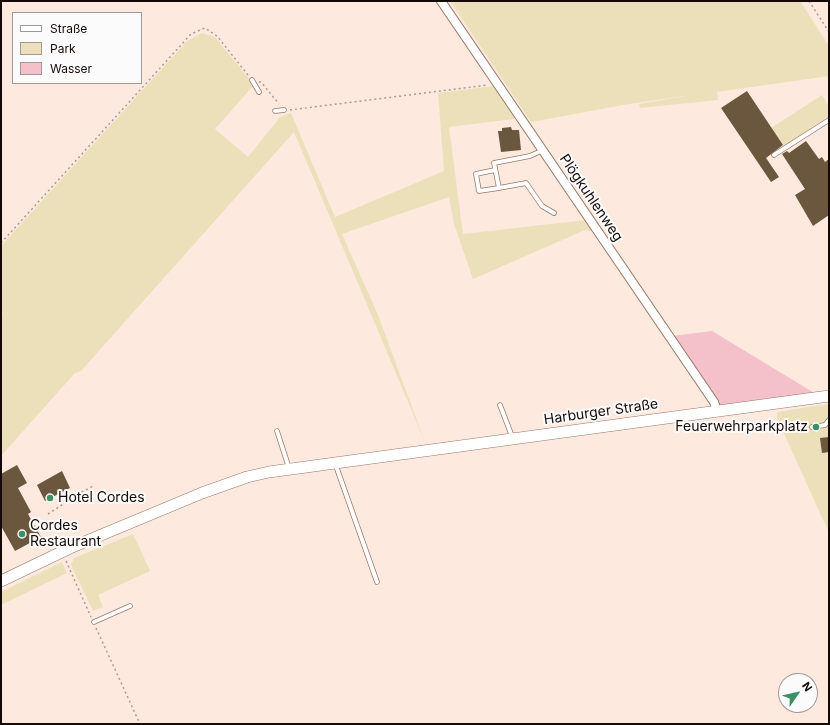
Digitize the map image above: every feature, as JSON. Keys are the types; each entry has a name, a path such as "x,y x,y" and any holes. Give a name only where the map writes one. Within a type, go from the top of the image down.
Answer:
{"street":[{"name":"Plögkuhlenweg","path":"441,1 714,402 717,412"},
{"name":"Harburger Straße","path":"1,581 62,551 247,477 289,469 829,396"}],"lane":[{"path":"252,80 259,92"},
{"path":"276,111 284,110"},
{"path":"774,155 829,120"},
{"path":"499,188 494,163 530,156 543,150"},
{"path":"495,170 476,174 478,191 526,183 542,206 554,214"},
{"path":"500,405 513,439"},
{"path":"812,427 825,425 829,420"},
{"path":"277,431 289,469"},
{"path":"335,463 377,582"},
{"path":"94,622 130,606"}],"path":[{"path":"809,1 829,32"},
{"path":"1,243 191,34 205,28 217,36 252,80 261,82 284,110 498,84"},
{"path":"48,514 93,486"},
{"path":"62,551 140,724"}],"green space":[{"path":"450,1 800,1 829,46 829,76 717,92 718,100 640,108 639,104 691,95 629,104 531,122"},
{"path":"202,33 215,37 254,85 215,129 248,157 280,117 291,113 335,217 444,171 438,93 494,86 516,116 514,119 449,127 463,234 586,220 594,232 585,230 473,279 454,224 449,197 342,234 378,315 425,442 294,132 81,371 75,373 1,456 1,316 3,313 1,311 1,246 187,41"},
{"path":"822,95 829,106 829,116 784,146 771,128"},
{"path":"829,404 829,533 777,418 777,412"},
{"path":"133,534 150,571 98,595 103,607 93,611 71,565 74,558"},
{"path":"62,562 67,573 1,605 1,592"}],"water":[{"path":"712,331 816,394 720,407 672,336"}],"building":[{"path":"747,91 783,145 766,158 779,177 771,182 721,108"},
{"path":"511,127 512,130 519,130 521,150 501,152 498,131 502,131 502,128"},
{"path":"806,141 819,159 822,157 825,162 829,159 829,215 813,226 795,195 805,189 782,154 787,151 789,153"},
{"path":"829,437 829,452 822,453 820,438"},
{"path":"17,465 27,483 18,488 31,512 28,514 41,537 15,551 1,526 1,474"},
{"path":"62,471 70,488 45,501 37,485"}],"place":[{"name":"Feuerwehrparkplatz","path":"816,427"},
{"name":"Hotel Cordes","path":"50,498"},
{"name":"Cordes Restaurant","path":"22,534"}]}
